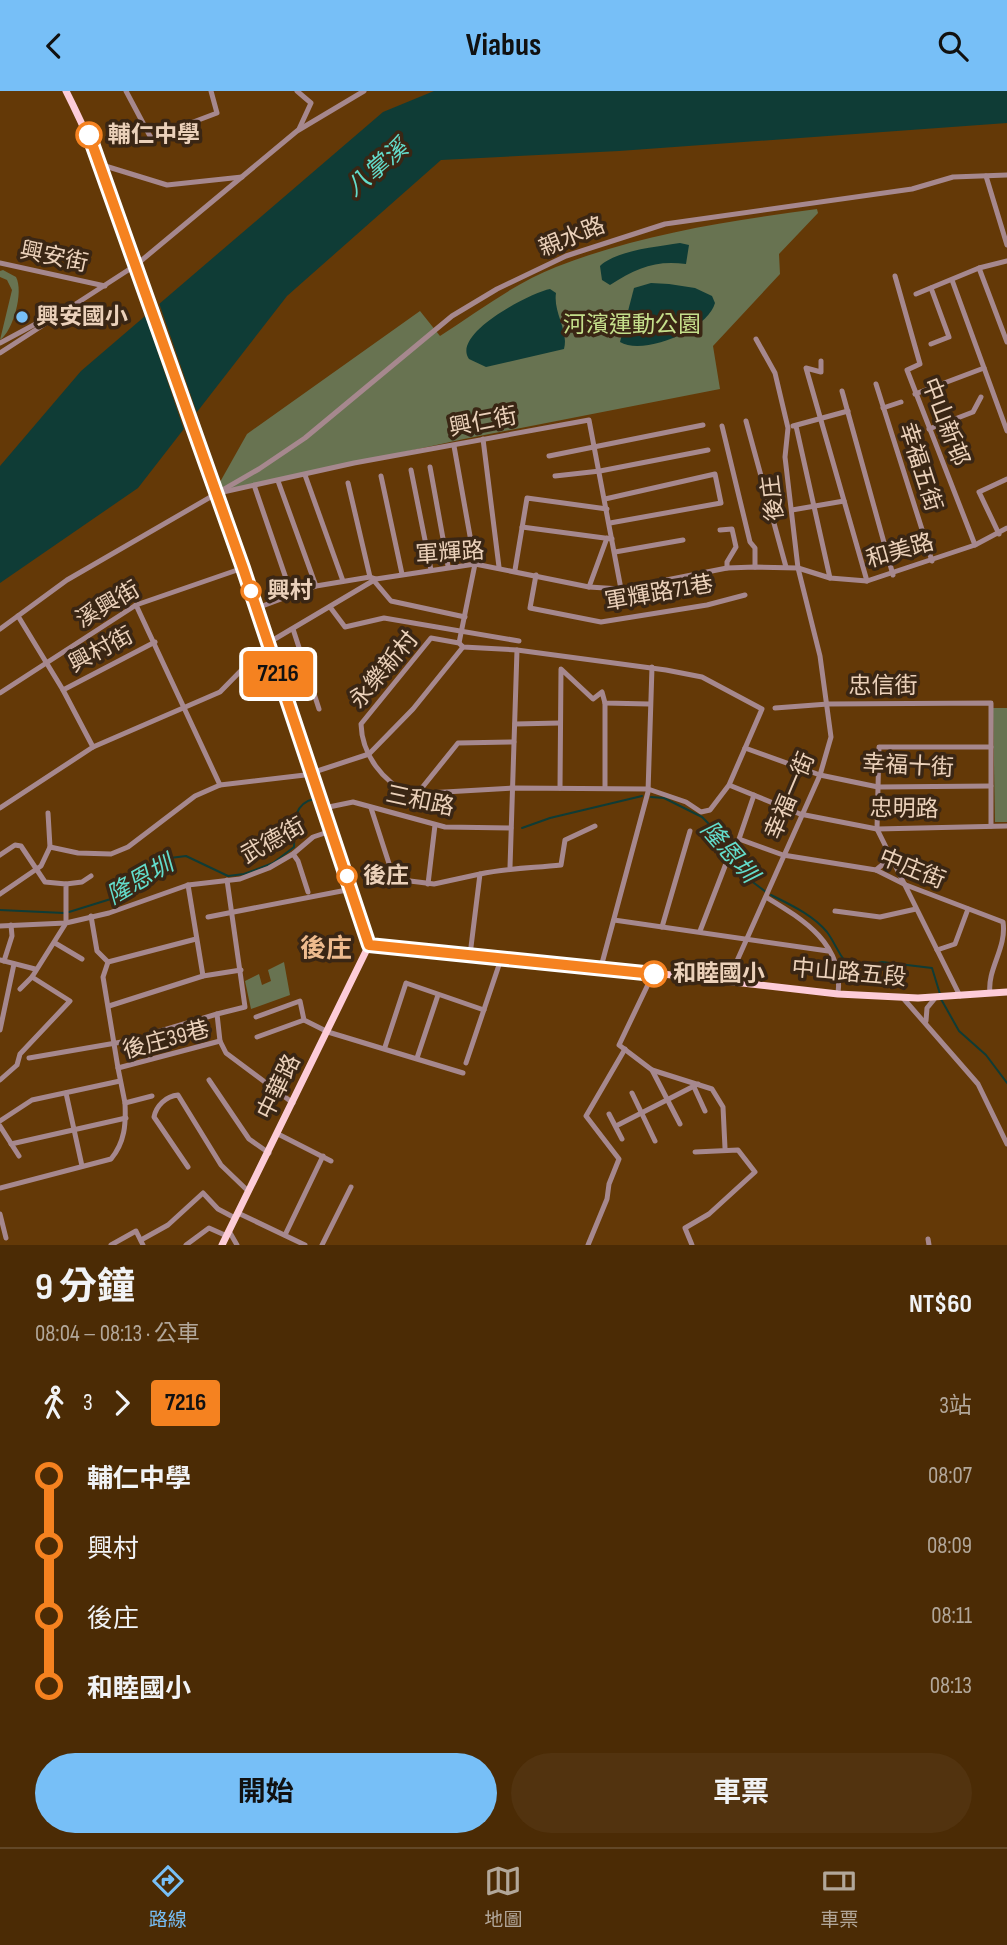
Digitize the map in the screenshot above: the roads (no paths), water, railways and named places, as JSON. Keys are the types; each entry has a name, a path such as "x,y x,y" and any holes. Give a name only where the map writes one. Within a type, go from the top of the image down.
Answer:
{"main road":[{"path":"66,91 102,165 257,608 369,945"},
{"name":"中山路五段","path":"369,945 601,967 838,994 903,998 960,996"},
{"name":"中華路","path":"222,1245 369,945"},
{"path":"960,996 1007,992"}],"street":[{"path":"126,91 151,138 217,113 211,91"},
{"path":"297,91 311,103 298,131"},
{"name":"興安街","path":"0,263 105,286 136,265 298,131 364,91"},
{"path":"102,165 167,185 244,177"},
{"name":"親水路","path":"216,494 336,415 452,316 497,289 566,256 665,224 912,189 953,177 1007,175"},
{"path":"986,176 1007,245"},
{"path":"916,293 979,268 1007,261"},
{"path":"979,268 1007,342"},
{"name":"中山新邨","path":"895,276 920,364 907,370 975,545"},
{"path":"952,280 1007,431"},
{"path":"0,353 105,286"},
{"path":"931,288 949,337 932,344"},
{"path":"0,343 87,297"},
{"name":"後庄","path":"756,339 775,373 788,428 785,457 798,568 820,656"},
{"path":"821,361 821,372 806,368 867,581"},
{"path":"915,394 984,368"},
{"name":"幸福五街","path":"876,384 932,561"},
{"path":"842,391 893,575"},
{"path":"929,429 973,412 981,397"},
{"path":"883,408 901,402"},
{"path":"788,428 848,411"},
{"name":"興仁街","path":"216,494 483,439 589,421 621,589"},
{"path":"746,421 786,567"},
{"path":"548,456 703,425"},
{"path":"722,426 750,542 755,548 755,567"},
{"name":"後庄","path":"796,426 830,577"},
{"path":"483,439 499,567"},
{"path":"454,446 475,564 461,645"},
{"path":"555,476 600,471 708,450"},
{"path":"430,467 448,566"},
{"path":"411,470 431,570"},
{"path":"605,499 715,474 721,503 610,523"},
{"path":"304,475 343,581"},
{"path":"381,476 402,574"},
{"path":"999,534 979,492 1007,479"},
{"path":"278,481 316,586"},
{"path":"348,483 374,579 391,601 465,617"},
{"path":"254,485 292,593"},
{"path":"0,629 68,580 216,494"},
{"path":"515,570 527,498 607,509"},
{"path":"792,510 844,501"},
{"path":"522,527 610,538 589,587"},
{"name":"和美路","path":"755,567 798,568 830,577 867,581 893,575 975,545 1007,528"},
{"path":"720,530 732,530 736,547 727,562 727,568"},
{"path":"615,552 683,540"},
{"name":"軍輝路","path":"0,808 93,747 185,708 232,683 268,643 374,579 475,564 589,587 621,589 727,568 755,567"},
{"name":"溪興街","path":"0,694 136,605 243,568"},
{"name":"軍輝路71巷","path":"536,575 530,608 601,622 707,605 745,595"},
{"path":"257,608 316,586 374,579"},
{"path":"136,605 220,785"},
{"path":"330,607 345,627 384,618 519,641"},
{"path":"18,616 47,662 93,747"},
{"path":"293,629 319,709"},
{"name":"永樂新村","path":"431,638 461,645 652,667 702,677 762,709 729,785 710,810 701,812 685,802 648,789 513,788 417,794 398,788 373,764 361,724 424,650 426,642 431,638"},
{"name":"興村街","path":"63,690 155,642"},
{"name":"永樂新村","path":"50,847 78,853 111,854 128,847 195,796 220,785 312,773 369,754 413,709 461,645"},
{"path":"510,867 517,650"},
{"name":"幸福一街","path":"728,981 800,814 820,775 831,737 820,656"},
{"path":"601,967 648,789 652,667"},
{"path":"560,788 561,669 593,699 602,692 605,703 605,788"},
{"path":"605,703 649,705"},
{"name":"忠信街","path":"775,708 828,704 991,703 991,747"},
{"path":"514,724 560,723"},
{"path":"417,794 458,743 514,742"},
{"path":"960,996 877,829 878,747 991,747 991,826"},
{"name":"幸福十街","path":"745,748 820,775 878,786 991,786"},
{"path":"729,785 800,814"},
{"name":"中庄街","path":"754,795 739,839 783,855 876,870 906,885 1003,922 1007,931 1003,952 989,986 990,993"},
{"name":"三和路","path":"324,808 348,802 435,825 511,828"},
{"path":"371,808 394,879 428,884 510,867 519,869 561,865 565,840 595,826"},
{"path":"0,894 41,866 50,847 48,813"},
{"name":"忠明路","path":"800,814 877,829 1007,826"},
{"path":"428,884 435,825"},
{"name":"武德街","path":"0,926 66,923 109,913 188,885 240,879 269,868 293,854 313,837 331,831"},
{"path":"662,927 690,831"},
{"path":"0,855 15,845 21,846 35,870 48,884 82,882 91,876"},
{"path":"876,870 888,860 889,852"},
{"path":"293,854 308,892"},
{"path":"699,931 727,861"},
{"path":"470,955 480,874"},
{"path":"109,1006 203,976 241,969 227,880"},
{"path":"20,989 32,977 66,923 66,884"},
{"path":"188,885 203,976"},
{"path":"208,917 352,889"},
{"path":"766,897 805,923 828,951 840,969 838,994"},
{"path":"835,911 880,916 916,909"},
{"path":"937,950 955,944 968,909"},
{"path":"91,916 97,951 108,962"},
{"path":"614,920 828,951"},
{"path":"11,925 12,936 2,960 35,969"},
{"path":"108,962 196,939"},
{"path":"55,943 82,958"},
{"path":"466,1063 501,959"},
{"path":"108,962 103,977 118,1068"},
{"path":"0,1030 14,964"},
{"name":"後庄39巷","path":"147,1035 245,1007 246,996 241,969"},
{"path":"653,974 619,1042 652,1070 712,1089 723,1107 725,1148"},
{"path":"0,1080 17,1065 20,1053 70,1001 32,977"},
{"path":"385,1047 406,983 484,1010"},
{"path":"417,1058 438,995"},
{"path":"926,1021 927,1008 937,997"},
{"path":"903,998 926,1021 978,1084 1006,1142"},
{"path":"256,1017 300,1001 304,1020"},
{"path":"217,1014 220,1041"},
{"path":"257,1037 304,1020 328,1032 385,1047 463,1073"},
{"name":"後庄39巷","path":"29,1058 139,1039"},
{"name":"後庄39巷","path":"0,1188 111,1159 119,1149 126,1118 118,1068 220,1041 226,1053 293,1103"},
{"path":"588,1245 607,1199 609,1184 619,1159 586,1116 625,1049"},
{"path":"652,1070 680,1124"},
{"path":"209,1080 249,1139 269,1153"},
{"name":"後庄39巷","path":"0,1124 33,1100 120,1081"},
{"path":"616,1126 696,1086"},
{"path":"696,1086 705,1111"},
{"path":"66,1093 82,1166"},
{"path":"632,1093 655,1141"},
{"path":"188,1167 154,1117 160,1105 172,1096 178,1095 221,1165 248,1191"},
{"path":"125,1103 152,1096"},
{"path":"609,1114 622,1139"},
{"path":"12,1144 126,1118"},
{"path":"0,1124 19,1156"},
{"path":"278,1134 331,1161"},
{"path":"692,1245 685,1228 687,1224 709,1214 755,1172 744,1154 725,1148 695,1152"},
{"path":"282,1245 323,1156"},
{"path":"322,1245 351,1187"},
{"path":"111,1245 135,1231 142,1242 168,1226 203,1193 218,1209 305,1245"},
{"path":"0,1214 6,1238"},
{"path":"186,1245 209,1228 228,1233 237,1245"}],"water":[{"name":"八掌溪","path":"434,91 1007,91 1007,123 619,151 441,160 287,296 138,488 0,583 0,466 81,371 383,112"},
{"path":"680,243 689,245 686,264 655,264 610,285 602,280 600,266 616,256"},
{"path":"651,283 695,288 712,296 715,303 710,313 688,331 674,338 644,346 620,342 634,288"},
{"path":"550,289 556,293 564,349 486,367 469,359 466,349 481,327 511,306"}],"waterway":[{"name":"隆恩圳","path":"522,828 550,818 642,796"},
{"name":"隆恩圳","path":"651,797 664,798 702,817 728,843 742,874 766,892"},
{"name":"隆恩圳","path":"69,912 114,898 170,858 186,856 228,876 244,874 273,863 294,847 298,811 301,806 314,799"},
{"name":"隆恩圳","path":"771,895 815,920 852,969 882,962 932,968 940,994"},
{"name":"隆恩圳","path":"0,910 64,913"},
{"name":"隆恩圳","path":"941,999 959,1031 986,1055 1007,1083"}],"place":[{"name":"輔仁中學","path":"89,135"},
{"name":"興安國小","path":"22,317"},
{"name":"興村","path":"251,591"},
{"name":"後庄","path":"347,876"},
{"name":"和睦國小","path":"654,974"}],"district":[{"name":"後庄","path":"326,949"}],"park label":[{"name":"河濱運動公園","path":"632,325"}]}
